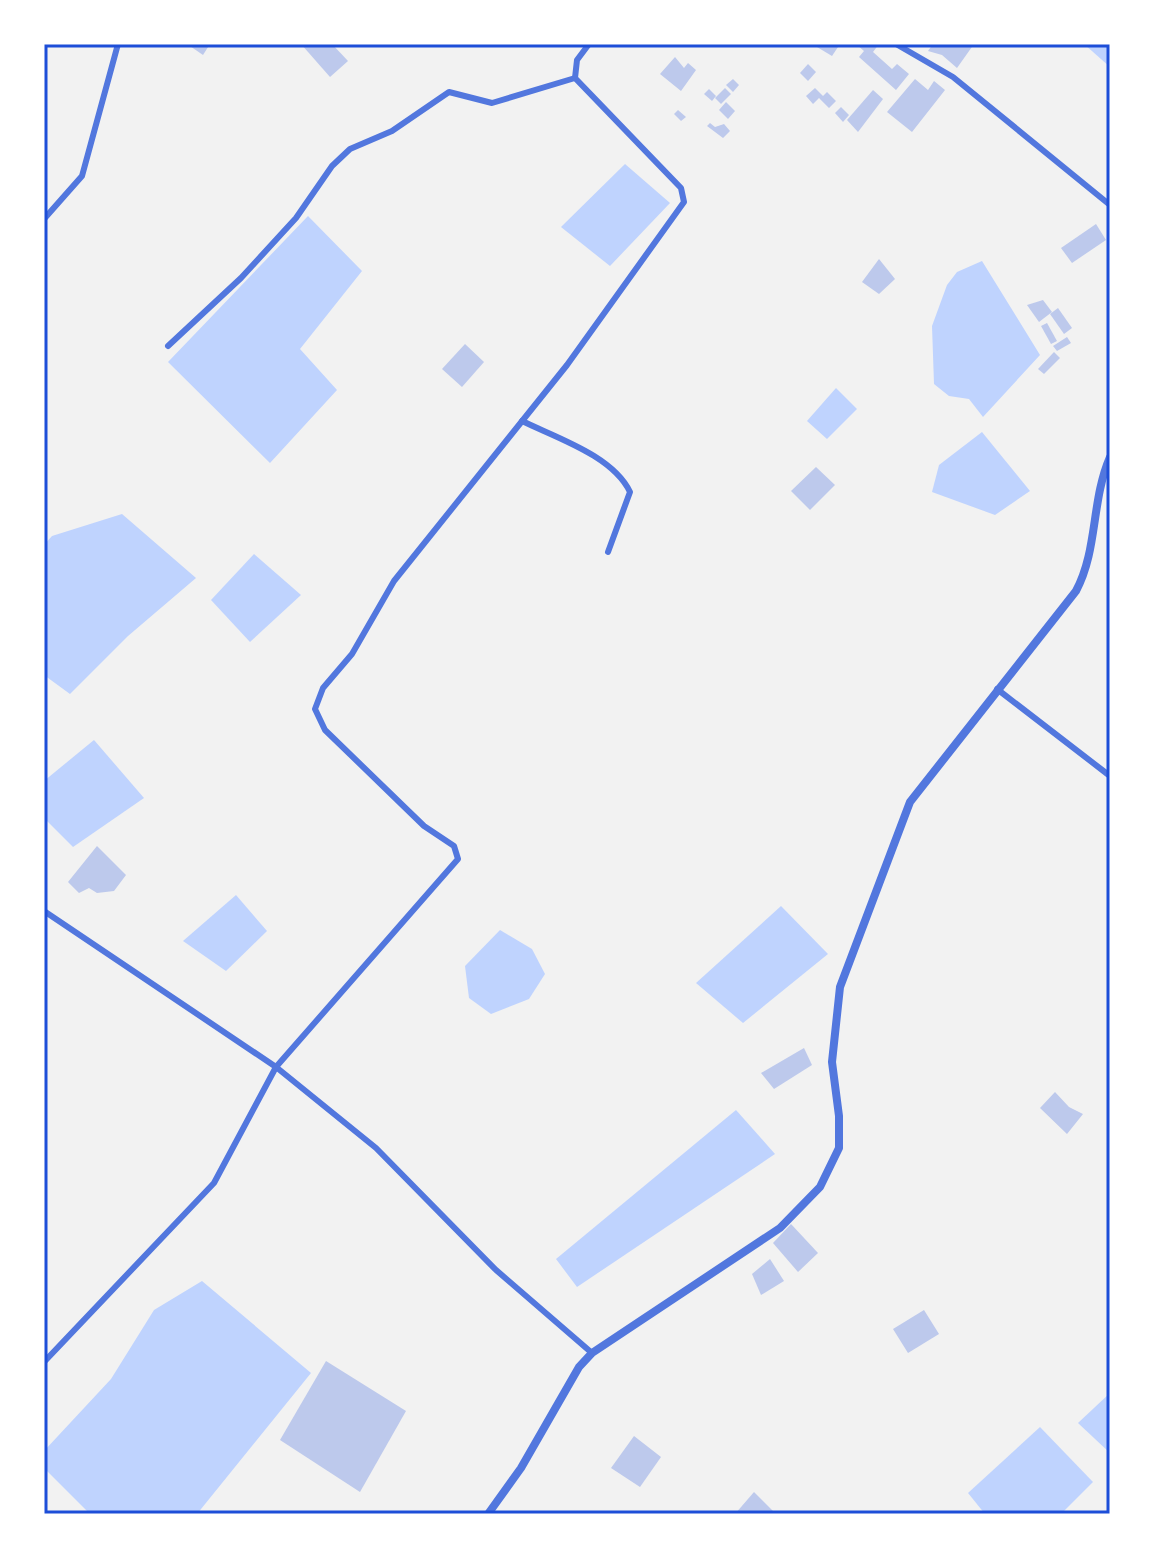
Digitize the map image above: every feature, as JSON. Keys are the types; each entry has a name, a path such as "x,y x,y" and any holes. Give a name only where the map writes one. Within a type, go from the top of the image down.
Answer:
{"street":[{"path":"44,219 82,176 118,44"},
{"path":"575,78 577,60 589,44"},
{"path":"896,44 953,77 1110,205"},
{"path":"44,1362 214,1183 276,1067 458,859 454,846 424,826 334,740 315,709 323,688 352,654 394,581 522,421 684,202 681,188 575,78"},
{"path":"168,346 278,238 296,218 332,166 350,149 392,131 449,92 492,103 575,78"},
{"path":"522,421 586,453 623,478 630,492 608,552"},
{"path":"488,1514 521,1468 579,1367 592,1353 780,1228 820,1187 839,1148 832,1062 840,987 910,802 1076,591 1089,567 1093,521 1110,457"},
{"path":"997,689 1110,776"},
{"path":"44,911 276,1067 376,1148 496,1270 592,1353"}],"water":[{"path":"1084,44 1110,44 1110,67"},
{"path":"625,164 670,203 610,266 561,227"},
{"path":"308,216 362,271 300,349 337,390 270,463 168,362"},
{"path":"982,261 1040,355 983,417 969,399 949,396 934,384 932,326 947,285 957,272"},
{"path":"836,388 857,409 827,439 807,421"},
{"path":"982,432 1030,491 995,515 932,492 939,465"},
{"path":"122,514 196,578 128,636 70,694 44,675 44,545 52,536"},
{"path":"254,554 301,595 250,642 211,600"},
{"path":"94,740 144,798 73,847 44,818 44,781"},
{"path":"236,895 267,931 226,971 183,941"},
{"path":"781,906 828,954 743,1023 696,983"},
{"path":"500,930 532,949 545,974 529,999 491,1014 469,998 465,966"},
{"path":"736,1110 775,1154 577,1287 556,1259"},
{"path":"202,1281 311,1373 197,1514 90,1514 44,1468 44,1451 111,1379 154,1310"},
{"path":"1110,1393 1110,1453 1078,1423"},
{"path":"1040,1427 1093,1482 1061,1514 985,1514 968,1493"}],"building":[{"path":"187,44 210,44 203,55"},
{"path":"301,44 332,44 348,61 330,77"},
{"path":"812,44 840,44 832,56"},
{"path":"856,44 879,44 873,52 892,69 897,64 909,74 896,90 859,57 864,51"},
{"path":"933,44 974,44 957,68 942,55 928,51"},
{"path":"675,57 684,68 688,63 696,70 681,91 660,74"},
{"path":"808,64 816,72 808,81 800,73"},
{"path":"733,79 739,85 733,92 726,85"},
{"path":"915,79 928,90 934,81 945,90 912,132 887,112"},
{"path":"725,88 731,94 721,104 715,98"},
{"path":"815,88 823,96 827,92 836,101 829,108 819,98 813,104 806,96"},
{"path":"709,89 716,96 712,101 704,94"},
{"path":"873,90 883,99 858,132 847,120"},
{"path":"726,102 735,111 728,119 719,110"},
{"path":"841,107 849,115 843,122 835,113"},
{"path":"678,110 686,117 681,121 674,114"},
{"path":"710,123 715,127 724,124 730,131 723,138 707,126"},
{"path":"1096,224 1106,240 1072,263 1061,248"},
{"path":"879,259 895,279 879,294 862,282"},
{"path":"1043,300 1052,312 1039,322 1027,305"},
{"path":"1058,308 1072,328 1064,334 1050,314"},
{"path":"1047,323 1057,341 1051,344 1041,326"},
{"path":"1067,337 1071,343 1057,351 1053,346"},
{"path":"465,344 484,362 462,387 442,369"},
{"path":"1054,352 1060,358 1044,374 1038,369"},
{"path":"816,467 835,485 810,510 791,491"},
{"path":"97,846 126,875 114,891 97,893 89,888 79,893 68,882"},
{"path":"804,1048 812,1065 774,1089 761,1073"},
{"path":"1055,1092 1069,1107 1083,1114 1067,1134 1040,1108"},
{"path":"791,1224 818,1253 798,1272 773,1243"},
{"path":"770,1259 784,1281 761,1295 752,1274"},
{"path":"924,1310 939,1334 908,1353 893,1329"},
{"path":"326,1361 406,1411 360,1492 280,1440"},
{"path":"634,1436 661,1457 640,1487 611,1468"},
{"path":"754,1492 776,1514 735,1514"}]}
